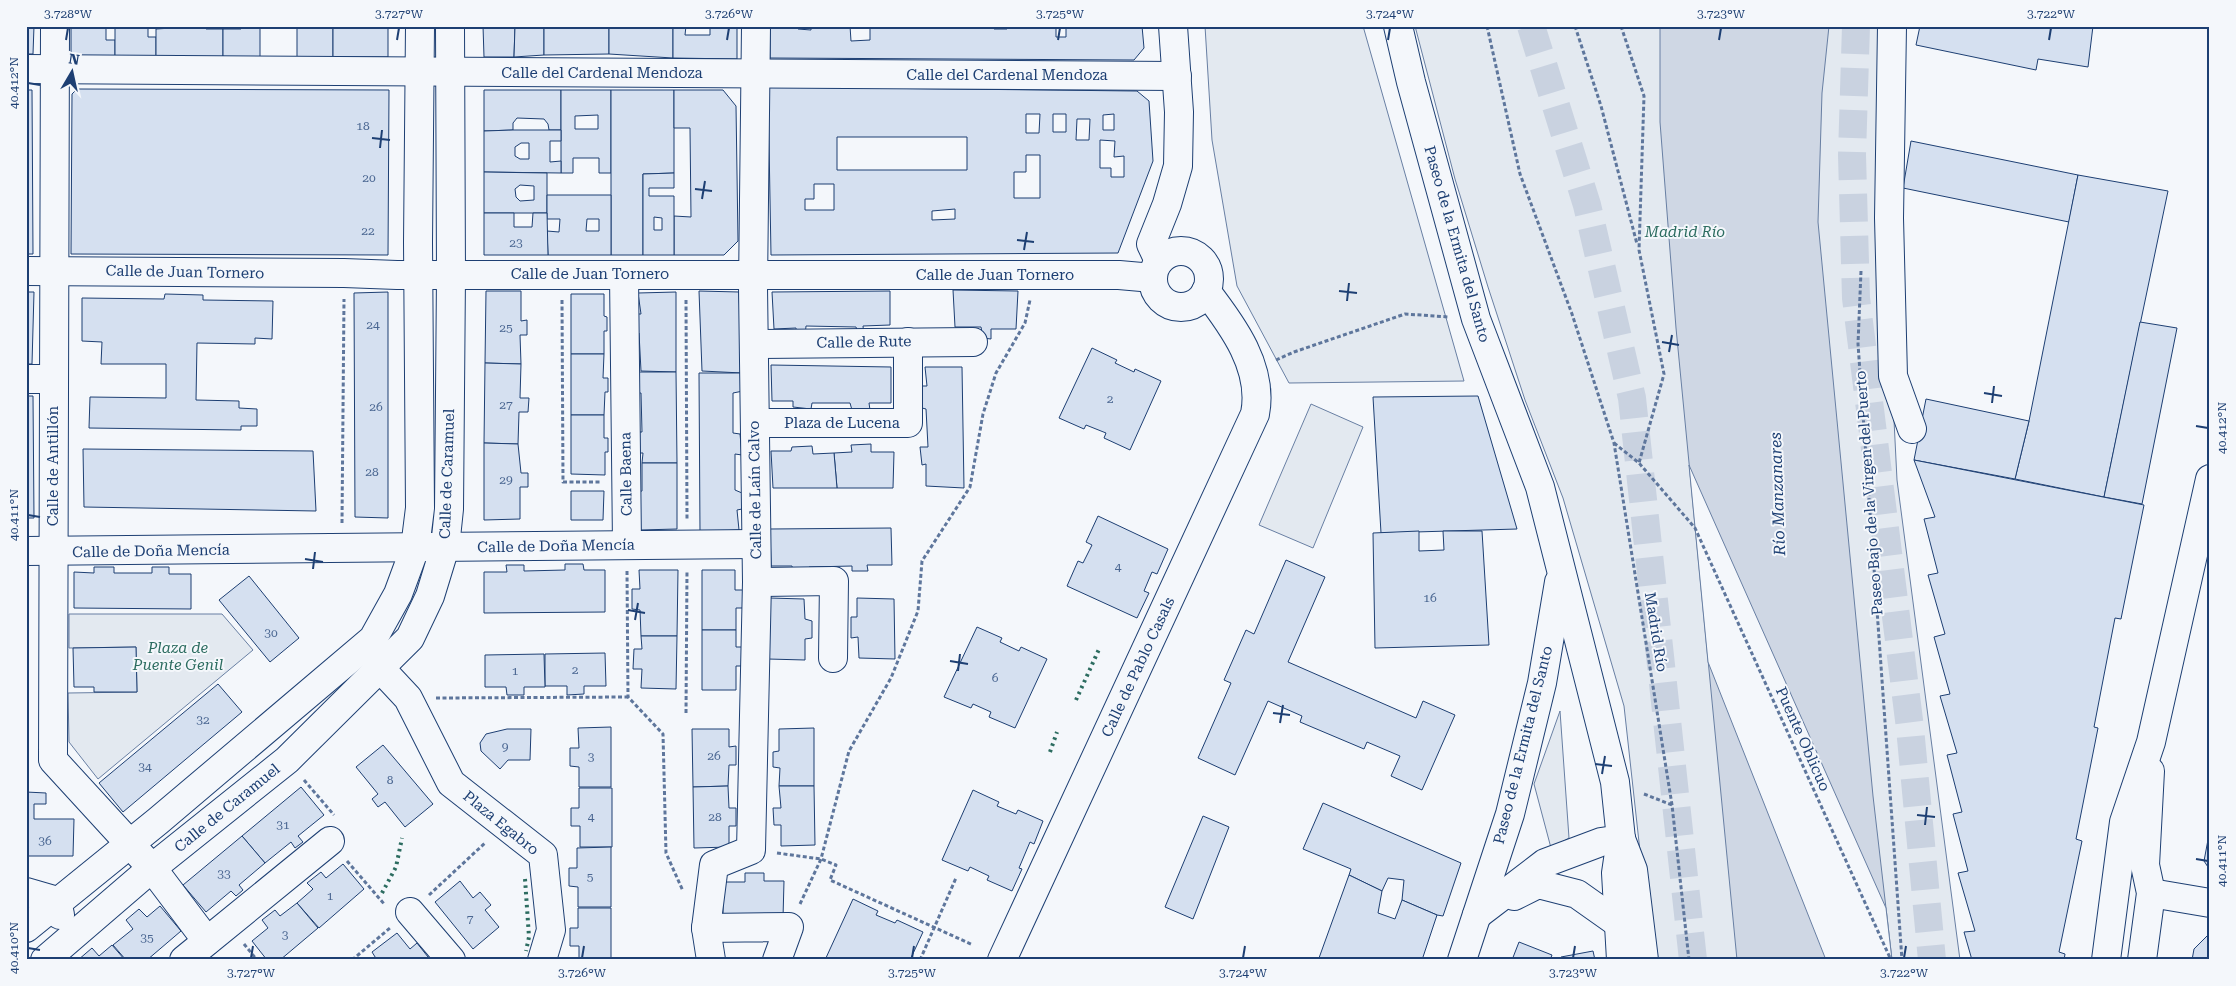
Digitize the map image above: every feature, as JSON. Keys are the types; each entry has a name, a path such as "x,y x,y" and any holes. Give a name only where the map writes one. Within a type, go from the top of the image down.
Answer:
{"main road":[{"name":"Calle de Antillón","path":"55,26 54,379 39,552 54,760 152,868 207,941"},
{"name":"Calle de Caramuel","path":"26,928 57,901 131,844 373,639 398,594 415,548 420,508 418,275 420,26"},
{"name":"Calle de Caramuel","path":"45,960 152,868 287,760 410,638 430,596 445,547 449,509 451,275 450,26"},
{"name":"Calle de Laín Calvo","path":"751,850 757,582 755,544 754,274 756,26"},
{"path":"1156,270 1174,252 1192,254 1200,258 1208,274 1200,298 1184,307 1166,303 1158,296 1154,288 1156,270 1151,244 1168,204 1178,166 1177,76 1173,26"},
{"name":"Paseo de la Ermita del Santo","path":"1398,26 1411,82 1476,319 1540,487 1615,782 1621,839"},
{"path":"1892,26 1889,218 1893,376 1912,429"},
{"name":"Calle del Cardenal Mendoza","path":"26,69 1177,76"},
{"name":"Calle de Juan Tornero","path":"26,271 418,275 1120,275 1156,270"},
{"name":"Calle Baena","path":"624,275 627,545"},
{"name":"Calle de Pablo Casals","path":"1002,960 1254,414 1258,396 1253,371 1246,351 1223,313 1200,298"},
{"name":"Plaza de Lucena","path":"755,422 908,423 908,342"},
{"name":"Calle de Rute","path":"755,344 973,342"},
{"path":"26,379 54,379"},
{"path":"2106,960 2124,822 2151,742 2210,479"},
{"name":"Calle de Doña Mencía","path":"39,552 755,544"},
{"name":"Paseo de la Ermita del Santo","path":"1462,960 1510,814 1542,682 1561,573"},
{"path":"757,582 834,581 833,658"},
{"name":"Plaza Egabro","path":"380,668 408,698 452,783 543,856 551,930 542,960"},
{"path":"2142,960 2150,893 2145,865 2151,742"},
{"path":"1476,915 1545,863 1601,842 1621,839"},
{"path":"1621,839 1616,873 1621,960"},
{"path":"1621,839 1633,870 1644,960"},
{"path":"184,960 330,841"},
{"path":"711,960 706,928 714,864 751,850"},
{"path":"1476,915 1538,884 1577,894 1618,923"},
{"path":"26,892 57,901 67,941"},
{"path":"2150,893 2210,903"},
{"path":"410,912 451,960"},
{"path":"706,928 789,927 777,960"}],"path":[{"name":"Madrid Río","path":"1487,26 1520,174 1572,314 1614,443 1672,805 1689,960"},
{"path":"1575,26 1601,106 1639,250 1664,374 1639,463"},
{"path":"1621,26 1644,96 1639,250"},
{"name":"Paseo Bajo de la Virgen del Puerto","path":"1862,264 1858,344 1902,960"},
{"path":"342,548 344,273"},
{"path":"561,274 563,482 626,481"},
{"path":"685,274 688,544 686,713"},
{"path":"789,927 822,859 849,751 891,678 918,611 922,560 970,487 986,406 996,373 1025,323 1036,275"},
{"path":"1294,352 1405,314 1476,319"},
{"name":"Puente Oblicuo","path":"1614,443 1639,463 1695,528 1891,960"},
{"path":"627,545 628,697 663,734 666,853 685,895"},
{"path":"408,698 628,697"},
{"path":"751,850 822,859 836,865 830,880 973,945"},
{"path":"920,960 956,878"}],"green space":[{"path":"1205,26 1363,26 1464,381 1289,383 1237,286 1212,140"},
{"name":"Madrid Río","path":"1415,26 1901,26 1887,280 1897,480 1960,960 1652,960 1624,706 1563,498 1525,400 1488,287 1455,179"},
{"path":"1311,404 1363,427 1313,548 1259,525"},
{"name":"Plaza de Puente Genil","path":"69,614 222,614 253,650 98,779 69,742 68,693 137,692 136,647 69,648"},
{"path":"1560,711 1569,838 1551,848 1534,784"}],"water":[{"name":"Río Manzanares","path":"1660,26 1829,26 1822,93 1818,222 1873,796 1892,960 1737,960 1676,328 1660,122"}],"pier":[{"path":"1689,465 1886,908 1892,960 1826,960 1708,662"}],"building":[{"path":"26,26 34,26 33,54 26,54"},
{"path":"71,26 106,26 106,40 115,40 115,57 71,57"},
{"path":"115,26 148,26 148,37 156,37 156,57 115,57"},
{"path":"172,26 206,26 206,29 223,29 223,57 156,57 156,29 172,28"},
{"path":"241,26 260,26 260,57 223,57 223,29 241,29"},
{"path":"297,26 333,26 333,57 297,57"},
{"path":"333,26 388,26 388,57 333,57"},
{"path":"483,26 515,26 514,57 484,57"},
{"path":"515,26 544,26 544,55 514,57"},
{"path":"544,26 609,26 609,54 544,55"},
{"path":"609,26 673,26 673,58 609,54"},
{"path":"673,26 686,26 685,35 710,35 710,27 737,27 737,59 673,58"},
{"path":"770,26 798,26 798,29 811,30 811,26 850,26 851,41 870,40 870,26 994,26 994,29 1007,29 1007,26 1047,26 1056,27 1056,37 1066,37 1066,26 1142,26 1144,48 1134,60 770,58"},
{"path":"1920,26 2093,26 2088,67 2038,59 2036,70 1916,45"},
{"path":"768,87 1137,91 1149,101 1153,161 1118,253 771,255","holes":["1026,114 1040,114 1039,133 1026,133","1053,114 1066,114 1066,132 1053,132","1114,114 1114,130 1103,130 1103,115","1077,119 1090,119 1089,140 1076,140","837,137 967,137 967,170 837,170","1100,140 1115,141 1114,157 1124,156 1124,177 1111,177 1111,168 1100,168","1026,155 1040,155 1040,198 1014,198 1014,172 1026,172","814,184 834,184 834,210 805,210 805,199 814,199","955,209 955,219 932,220 932,211"]},
{"path":"77,89 389,90 388,255 71,254 72,94"},
{"path":"26,90 32,90 33,254 26,254"},
{"path":"484,90 561,90 561,130 549,130 548,124 544,119 517,118 513,123 513,130 484,131"},
{"path":"561,90 611,90 611,173 599,173 599,158 573,158 573,173 561,173","holes":["598,115 598,129 575,129 575,116"]},
{"path":"611,90 674,90 674,173 643,174 643,255 611,255"},
{"path":"674,90 723,90 736,106 738,241 724,255 674,255 674,216 691,217 690,128 674,128"},
{"path":"561,130 561,141 550,141 550,162 561,161 561,173 484,172 484,131","holes":["521,143 529,143 529,159 520,159 515,156 515,147"]},
{"path":"1911,141 2078,175 2069,222 1903,188"},
{"path":"484,172 547,173 547,213 484,213","holes":["520,185 534,186 534,200 520,201 516,197 515,189"]},
{"path":"674,173 674,188 649,188 649,196 674,196 674,255 643,255 643,174","holes":["654,217 662,218 662,230 654,230"]},
{"path":"2078,175 2168,191 2104,497 2015,479 2029,421"},
{"path":"547,195 611,195 611,255 548,255 547,231 559,232 560,219 547,219","holes":["587,219 599,219 599,231 586,231"]},
{"path":"484,213 514,213 514,227 532,227 533,213 547,213 548,255 484,255"},
{"path":"953,290 1018,291 1016,329 991,329 991,339 983,338 981,327 955,327"},
{"path":"486,291 521,291 521,321 527,320 527,335 520,335 521,364 485,363"},
{"path":"699,291 739,292 742,373 702,371"},
{"path":"890,291 890,325 863,326 864,336 859,336 856,327 806,326 805,337 797,336 796,328 774,329 772,292"},
{"path":"26,292 34,292 32,364 26,364"},
{"path":"388,292 388,518 355,517 354,293"},
{"path":"676,292 676,372 641,371 639,333 634,334 634,314 641,314 638,293"},
{"path":"165,294 203,295 203,300 273,301 272,339 255,338 255,344 197,343 196,400 239,401 239,408 257,409 257,426 241,426 241,430 89,428 90,397 166,398 166,364 101,364 102,342 82,341 82,298 164,299"},
{"path":"571,294 604,294 604,316 607,317 607,331 604,331 604,354 571,354"},
{"path":"2140,322 2177,328 2142,504 2104,497"},
{"path":"1092,348 1117,360 1115,363 1134,372 1135,369 1161,381 1130,450 1104,438 1106,433 1086,425 1084,429 1059,418"},
{"path":"571,354 604,354 603,378 608,378 608,392 605,392 604,415 571,415"},
{"path":"485,363 521,364 520,398 529,398 528,412 519,412 518,444 484,443"},
{"path":"771,365 891,367 891,403 869,403 870,410 852,410 850,403 812,403 811,409 793,407 793,401 772,401"},
{"path":"925,367 962,367 964,488 926,486 926,464 922,465 920,447 928,447 926,409 922,408 921,386 927,386"},
{"path":"635,372 676,372 677,463 642,463 643,453 635,453 634,432 642,432 641,393 634,393"},
{"path":"699,373 742,373 743,391 733,393 733,433 740,434 742,455 735,454 735,490 742,493 742,509 737,510 739,530 700,532"},
{"path":"26,396 33,396 34,518 26,518"},
{"path":"1478,396 1517,529 1381,533 1373,397"},
{"path":"1926,399 2029,421 2015,479 1914,460"},
{"path":"571,415 604,415 604,438 608,438 608,452 605,452 605,475 571,474"},
{"path":"484,443 518,444 521,473 528,473 528,487 520,487 520,519 484,520"},
{"path":"871,444 871,452 894,452 893,488 837,488 834,453 852,452 851,445"},
{"path":"812,446 813,454 834,453 837,488 773,488 771,451 791,451 792,447"},
{"path":"83,449 313,451 316,511 84,507"},
{"path":"1914,460 2144,505 2121,619 2115,618 2094,727 2098,728 2076,839 2082,841 2059,952 2065,954 2064,960 1972,960 1964,932 1975,931 1958,873 1968,871 1953,814 1962,812 1947,755 1957,753 1940,696 1950,694 1934,637 1945,634 1928,575 1938,573 1924,519 1935,517"},
{"path":"642,463 677,463 677,529 640,530 640,510 635,508 634,493 642,491"},
{"path":"571,491 604,491 603,520 571,520"},
{"path":"1098,516 1168,549 1157,574 1152,572 1144,591 1149,593 1137,618 1067,586 1078,561 1083,563 1092,545 1086,542"},
{"path":"891,528 892,565 867,565 868,571 852,571 852,566 809,567 810,572 793,571 792,566 771,566 770,529"},
{"path":"1419,531 1419,551 1444,550 1443,531 1482,531 1489,645 1375,648 1373,533"},
{"path":"1286,560 1325,577 1288,662 1416,718 1423,701 1455,715 1422,790 1391,776 1400,756 1367,742 1364,749 1300,722 1302,716 1268,701 1235,775 1198,758 1231,683 1224,680 1246,630 1254,634"},
{"path":"565,564 583,564 584,570 605,570 605,612 484,613 484,572 507,572 506,565 524,565 524,571 565,570"},
{"path":"94,567 114,567 114,573 152,573 152,567 169,567 169,574 191,574 191,609 74,608 74,572 94,573"},
{"path":"639,570 678,570 677,636 641,636 640,610 632,609 632,589 640,589"},
{"path":"702,570 735,570 735,590 743,590 744,608 736,608 736,630 702,630"},
{"path":"249,576 299,638 270,662 219,600"},
{"path":"770,598 804,599 805,619 812,621 812,638 805,639 805,660 768,659"},
{"path":"857,598 894,599 895,659 859,658 858,637 851,638 851,617 857,617"},
{"path":"977,627 1002,638 1000,642 1019,651 1021,647 1047,659 1015,728 989,717 991,712 973,704 971,708 944,697"},
{"path":"702,630 736,630 736,647 743,647 744,666 736,666 736,690 702,690"},
{"path":"641,636 677,636 676,689 641,688 642,669 633,669 634,649 642,649"},
{"path":"136,647 137,692 94,692 94,687 74,687 73,648"},
{"path":"605,653 606,686 584,686 584,694 567,695 567,686 545,686 545,654"},
{"path":"544,654 545,687 524,687 524,695 507,695 506,687 485,687 485,655"},
{"path":"218,684 242,712 123,812 99,783"},
{"path":"611,727 611,787 579,787 579,767 570,766 570,748 579,748 578,728"},
{"path":"814,728 814,786 779,786 780,768 773,767 773,752 779,751 779,729"},
{"path":"507,729 531,729 530,760 508,760 500,769 481,751 480,743 486,734"},
{"path":"692,729 729,729 729,747 736,746 736,765 729,765 728,786 693,787"},
{"path":"383,745 433,804 405,827 385,802 378,807 372,799 378,794 356,767"},
{"path":"728,786 729,808 736,808 736,826 729,826 729,847 694,848 693,787"},
{"path":"779,786 814,786 815,845 781,846 781,825 774,825 773,808 781,808"},
{"path":"301,787 324,815 298,836 303,842 295,848 291,842 265,863 242,836"},
{"path":"579,788 612,788 612,847 580,847 580,826 571,826 571,808 579,808"},
{"path":"973,790 999,802 997,806 1016,814 1018,810 1043,821 1034,844 1030,842 1019,868 1022,869 1012,891 987,880 989,876 970,867 968,871 942,860"},
{"path":"26,792 46,793 46,804 34,804 34,819 74,819 73,856 26,856"},
{"path":"1323,803 1461,863 1443,916 1402,900 1404,880 1388,878 1382,891 1349,875 1351,869 1303,849"},
{"path":"1203,816 1229,827 1193,919 1165,907"},
{"path":"2210,829 2210,870 2204,861"},
{"path":"242,836 265,863 239,885 243,890 236,896 231,891 206,912 183,885"},
{"path":"611,847 611,907 578,907 578,887 569,886 569,868 577,868 577,848"},
{"path":"343,864 364,889 319,928 297,903 313,889 307,883 321,872 326,878"},
{"path":"745,873 764,873 764,881 784,881 783,918 723,918 723,882 745,882"},
{"path":"1349,875 1382,891 1378,913 1395,919 1402,900 1437,915 1422,960 1322,960 1319,958"},
{"path":"460,881 473,898 480,892 491,905 485,910 499,927 473,949 435,902"},
{"path":"853,899 878,911 876,915 895,923 897,920 923,932 910,960 825,960"},
{"path":"297,903 318,928 280,960 267,960 252,941 268,928 262,920 275,910 280,916"},
{"path":"160,906 181,931 147,960 126,960 113,945 133,929 126,920 139,909 147,917"},
{"path":"578,908 611,908 611,960 579,960 579,946 570,946 570,928 578,928"},
{"path":"397,933 410,949 417,943 428,957 425,960 377,960 372,952"},
{"path":"2209,934 2210,960 2192,960 2194,949"},
{"path":"1519,942 1552,955 1550,960 1512,960"},
{"path":"112,945 125,960 78,960 92,948 99,956"},
{"path":"1593,951 1595,960 1561,960 1561,957"}],"tunnel":[{"path":"1531,26 1587,205 1632,398 1693,960"},
{"path":"1856,26 1852,155 1856,298 1910,728 1932,960"}],"hedge":[{"path":"1076,700 1100,647"},
{"path":"1050,752 1057,732"},
{"path":"382,893 396,867 402,838"},
{"path":"525,879 529,937 526,951"}]}
